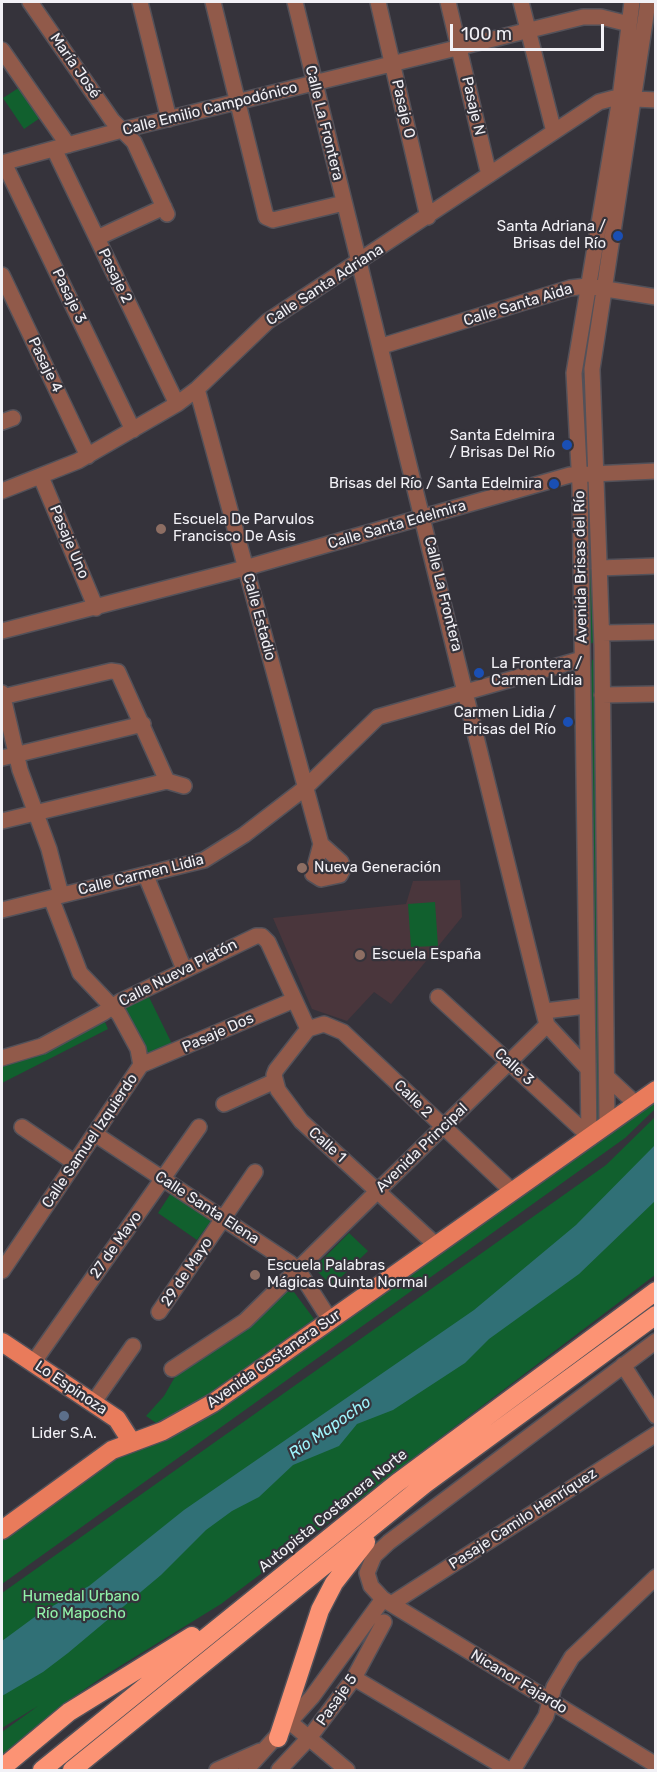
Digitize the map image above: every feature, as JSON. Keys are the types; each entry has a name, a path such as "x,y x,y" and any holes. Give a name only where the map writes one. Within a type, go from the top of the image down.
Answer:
{"highway":[{"name":"Autopista Costanera Norte","path":"42,1770 434,1455 656,1291"},
{"path":"72,1770 403,1502 656,1315"},
{"path":"277,1739 316,1619 328,1592 362,1546 403,1502"},
{"path":"2,1768 69,1712 250,1601"}],"main road":[{"name":"Avenida Costanera Sur","path":"2,1530 112,1450 131,1441 163,1431 193,1416 656,1090"},
{"name":"Lo Espinoza","path":"2,1342 121,1423 131,1441"}],"street":[{"name":"María José","path":"30,2 122,130 134,142 166,210 97,238"},
{"path":"140,2 169,119"},
{"path":"213,2 268,219 344,203"},
{"name":"Calle La Frontera","path":"295,2 358,262 382,346 546,1018 588,1069"},
{"name":"Pasaje O","path":"378,2 428,217"},
{"name":"Pasaje N","path":"448,2 489,175"},
{"path":"521,2 554,132"},
{"name":"Avenida Brisas del Río","path":"608,1125 602,633 592,369 626,99 632,2"},
{"name":"Avenida Brisas del Río","path":"590,1136 586,1006 580,474 574,373 587,286 626,99 650,10"},
{"name":"Calle Emilio Campodónico","path":"3,163 122,130 588,16 629,24"},
{"name":"Pasaje 2","path":"2,50 61,147 97,238 177,404"},
{"name":"Calle Santa Adriana","path":"2,492 88,456 177,404 196,389 258,329 603,100 656,100"},
{"name":"Pasaje 3","path":"3,163 133,430"},
{"name":"Pasaje 4","path":"2,275 88,456"},
{"name":"Calle Santa Aida","path":"382,346 570,288 587,286 656,297"},
{"name":"Calle Estadio","path":"196,389 321,844"},
{"name":"Calle Santa Edelmira","path":"2,631 245,568 580,474 656,471"},
{"name":"Pasaje Uno","path":"41,477 96,608"},
{"path":"600,568 656,566"},
{"path":"602,633 656,632"},
{"name":"Calle Carmen Lidia","path":"2,910 187,866 212,856 305,788 378,717 466,690 582,659"},
{"path":"56,897 36,812 9,757 2,696 111,671 118,672 143,724 166,781"},
{"path":"602,695 656,694"},
{"path":"9,757 143,724"},
{"path":"2,820 166,781 184,786"},
{"path":"146,876 184,969"},
{"name":"Calle Samuel Izquierdo","path":"2,1271 7,1250 75,1163 141,1065 134,1042 112,1006 80,974 56,897"},
{"name":"Calle Nueva Platón","path":"2,1058 42,1046 112,1006 252,936 262,936 268,942 308,1029"},
{"name":"Calle 3","path":"438,997 590,1136"},
{"name":"Pasaje Dos","path":"141,1065 294,1000"},
{"path":"546,1018 586,1006"},
{"name":"Avenida Principal","path":"172,1369 245,1321 509,1063 546,1018"},
{"name":"Calle 2","path":"308,1029 324,1024 339,1029 512,1191"},
{"path":"224,1104 275,1082 274,1073 277,1067 308,1029"},
{"path":"606,1077 637,1105"},
{"name":"Calle 1","path":"275,1082 293,1113 436,1245"},
{"path":"22,1127 75,1163"},
{"name":"27 de Mayo","path":"33,1363 199,1127"},
{"name":"Calle Santa Elena","path":"95,1134 298,1271 330,1320"},
{"name":"29 de Mayo","path":"159,1312 255,1172"},
{"path":"247,1770 291,1723 387,1602 373,1589 368,1576 369,1563 377,1552 656,1341"},
{"path":"93,1403 133,1346"},
{"path":"623,1365 656,1416"},
{"name":"Pasaje Camilo Henríquez","path":"387,1602 656,1434"},
{"path":"513,1770 546,1716 554,1687 572,1657 656,1577"},
{"name":"Nicanor Fajardo","path":"387,1602 656,1765"},
{"name":"Pasaje 5","path":"279,1770 309,1738 354,1678 384,1622"},
{"path":"354,1678 509,1770"},
{"path":"291,1723 348,1770"},
{"path":"217,1770 248,1758 277,1739"}],"shaded area":[{"name":"Escuela España","path":"460,880 462,917 391,1004 374,992 347,1021 312,1009 273,918 406,904 413,881"}],"green space":[{"path":"20,87 40,118 24,129 3,98"},
{"path":"590,479 596,641 590,644 585,480"},
{"path":"599,657 602,1120 597,1122 590,678 592,660"},
{"path":"435,902 438,946 411,947 408,904"},
{"path":"148,995 173,1046 148,1058 124,1008"},
{"path":"105,1022 108,1029 2,1083 2,1066 40,1054"},
{"path":"655,1096 655,1109 625,1138 2,1584 2,1539 18,1525 119,1452 142,1443"},
{"name":"Humedal Urbano Río Mapocho","path":"655,1117 655,1275 221,1604 69,1700 2,1755 2,1732 38,1706 2,1728 2,1593 606,1165"},
{"path":"171,1193 211,1221 197,1240 158,1213"},
{"path":"349,1233 368,1251 332,1286 314,1268"},
{"path":"291,1288 314,1319 207,1396 156,1423 146,1416 164,1396 176,1375 229,1339"}],"water":[{"name":"Río Mapocho","path":"655,1145 655,1201 579,1274 489,1339 465,1363 393,1410 357,1424 339,1446 293,1465 259,1497 232,1511 206,1530 161,1575 68,1653 43,1672 2,1696 2,1641 40,1613 89,1586 184,1510 474,1310 576,1225"}],"place":[{"name":"Santa Adriana / Brisas del Río","path":"618,236"},
{"name":"Santa Edelmira / Brisas Del Río","path":"567,445"},
{"name":"Brisas del Río / Santa Edelmira","path":"554,484"},
{"name":"Escuela De Parvulos Francisco De Asis","path":"161,529"},
{"name":"La Frontera / Carmen Lidia","path":"479,673"},
{"name":"Carmen Lidia / Brisas del Río","path":"568,722"},
{"name":"Nueva Generación","path":"302,868"},
{"name":"Escuela España","path":"360,955"},
{"name":"Escuela Palabras Mágicas Quinta Normal","path":"255,1275"},
{"name":"Lider S.A.","path":"64,1416"}]}
